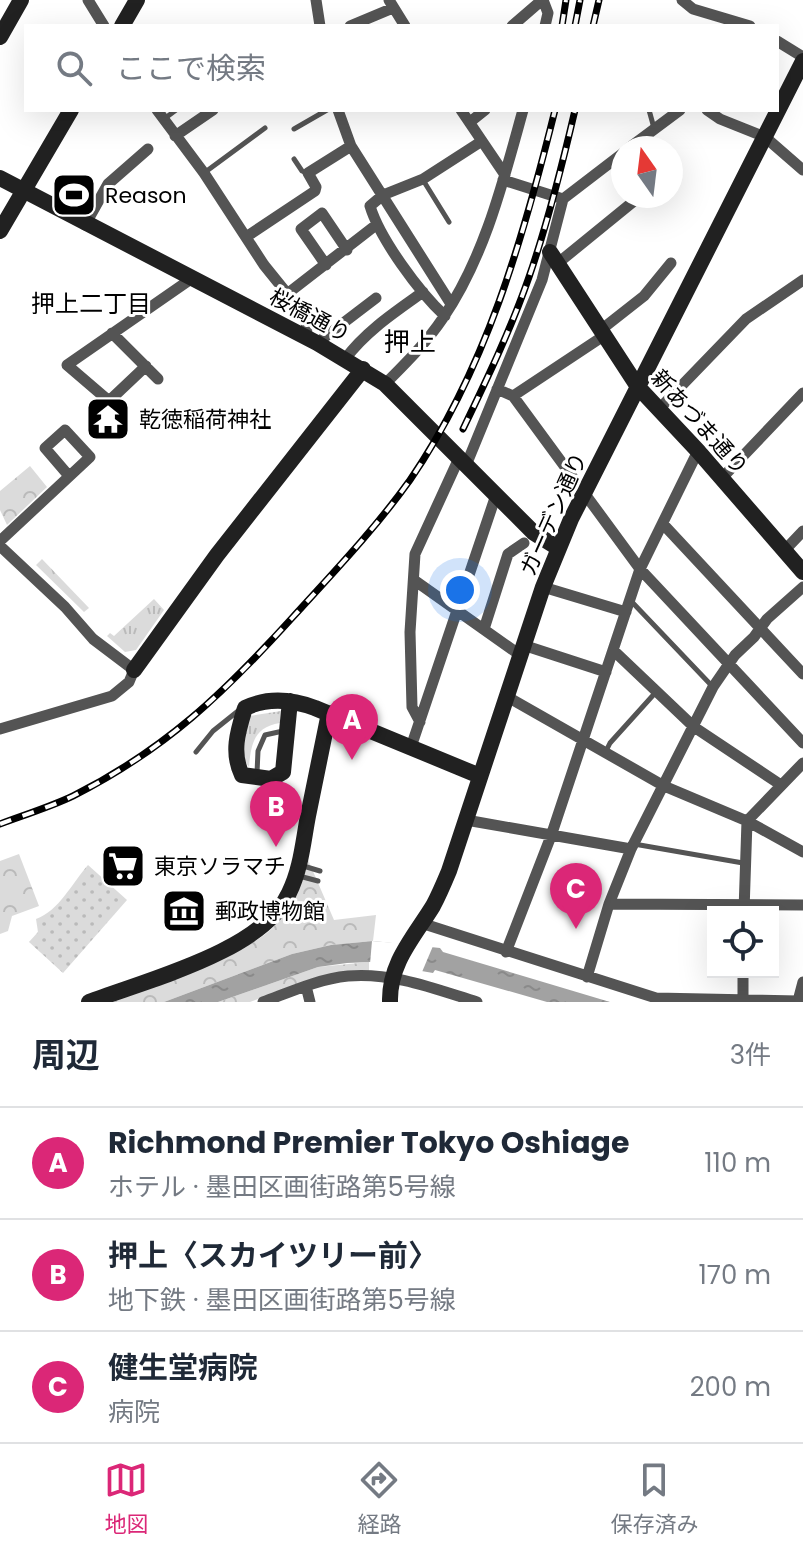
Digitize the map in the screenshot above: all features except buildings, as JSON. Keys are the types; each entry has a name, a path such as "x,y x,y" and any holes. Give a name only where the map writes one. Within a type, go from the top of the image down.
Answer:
{"street":[{"path":"0,37 21,0"},
{"path":"88,0 103,24"},
{"path":"123,24 137,0"},
{"path":"316,0 320,24"},
{"path":"514,24 542,0 548,13 545,24"},
{"path":"682,0 697,5 715,17 742,24"},
{"path":"354,24 391,4 404,24"},
{"path":"708,24 715,17"},
{"path":"779,42 803,59"},
{"name":"ガーデン通り","path":"779,108 803,59"},
{"path":"0,231 70,112"},
{"path":"175,136 210,112"},
{"path":"339,112 351,146 451,304"},
{"path":"462,112 504,178 563,199"},
{"path":"470,122 482,112"},
{"path":"385,384 445,316 477,259 522,112"},
{"path":"645,136 677,112"},
{"path":"710,112 765,137 803,170"},
{"name":"ガーデン通り","path":"390,1002 392,975 444,883 558,548 777,112"},
{"path":"160,114 308,321 312,341 376,298"},
{"path":"445,316 423,292 376,225 370,206 383,195 423,179 482,141"},
{"path":"246,237 315,191 308,173 351,146"},
{"path":"85,225 108,184 148,149"},
{"path":"420,722 412,707 410,632 415,554 464,460 554,258 563,199 611,162"},
{"name":"桜橋通り","path":"0,178 363,369 385,384 534,533 558,548"},
{"path":"554,258 624,208"},
{"path":"326,265 301,229 322,213 347,250"},
{"path":"287,294 376,225"},
{"name":"新あづま通り","path":"554,258 638,387 660,408 803,572"},
{"path":"513,396 604,332 644,296 671,263"},
{"path":"146,366 109,401 67,365 191,279"},
{"path":"660,408 746,319 803,280"},
{"path":"345,359 380,323 423,292"},
{"path":"112,333 158,379"},
{"path":"0,729 112,696 129,682 134,670 217,555 363,369"},
{"path":"497,389 513,396 640,569 803,743"},
{"path":"722,478 803,393"},
{"path":"506,952 551,836 640,569 698,451"},
{"path":"69,476 0,543 93,639 134,670"},
{"path":"411,747 496,495"},
{"path":"663,524 803,674"},
{"path":"784,551 803,531"},
{"path":"484,629 508,554 524,543"},
{"path":"414,580 484,629 522,650 606,672"},
{"path":"543,587 626,612"},
{"path":"587,977 609,904 632,846 713,687 767,619 803,587"},
{"path":"613,650 694,727 781,785"},
{"path":"506,696 664,786 747,821 803,852"},
{"path":"290,701 283,772 271,779 242,775 236,743 245,708 265,701 290,701 329,713 480,776"},
{"path":"89,1002 224,951 252,936 282,905 298,870 329,713"},
{"path":"744,906 743,863 747,821 803,763"},
{"path":"466,820 551,836 632,846"},
{"path":"609,904 707,907"},
{"path":"779,906 803,905"},
{"path":"421,923 656,998 800,1002 803,982"},
{"path":"263,1002 306,986 347,976 392,975 477,1002"},
{"path":"743,978 743,1000"},
{"path":"306,986 310,1002"}],"lane":[{"path":"294,129 324,112"},
{"path":"650,112 654,129"},
{"path":"204,173 265,128"},
{"path":"294,159 302,171 308,173"},
{"path":"423,179 449,222"},
{"path":"630,600 713,687"},
{"path":"605,753 610,743 657,691"},
{"path":"196,752 223,722 245,708"},
{"path":"256,778 258,751 265,735 288,731"},
{"path":"632,846 743,863"},
{"path":"298,870 320,871"},
{"path":"298,870 318,881"}],"green space":[{"path":"30,466 47,487 7,525 0,510 0,491"},
{"path":"42,559 89,608 84,612 36,565"},
{"path":"154,599 164,610 136,650 125,652 107,636 110,633 114,636"},
{"path":"281,711 280,723 264,728 256,738 249,767 243,749 247,721 250,716"},
{"path":"19,854 39,906 12,916 8,931 0,934 0,861"},
{"path":"306,855 334,920 376,915 373,941 331,945 292,954 164,1002 105,1002 222,958 264,935 281,917"},
{"path":"88,865 127,900 63,973 29,942 38,932 36,919 52,910"},
{"path":"369,962 369,973 304,982 250,1002 218,1002 318,967"}],"water":[{"path":"373,941 440,948 443,952 610,1002 547,1002 435,970 433,973 370,962 318,967 218,1002 164,1002 292,954 331,945"}],"pier":[{"path":"372,941 433,946 422,972 370,964"}],"railway":[{"path":"562,24 566,0"},
{"path":"575,24 580,0"},
{"path":"593,24 599,0"},
{"path":"0,824 64,800 106,778 192,718 267,645 397,498 437,438 481,348 530,207 554,112"},
{"path":"463,429 507,335 529,277 574,112"}],"place":[{"name":"Reason","path":"74,195"},
{"name":"乾徳稲荷神社","path":"108,419"},
{"name":"Richmond Premier Tokyo Oshiage","path":"352,760"},
{"name":"押上〈スカイツリー前〉","path":"276,847"},
{"name":"東京ソラマチ","path":"123,866"},
{"name":"郵政博物館","path":"184,911"},
{"name":"健生堂病院","path":"576,929"}],"district":[{"name":"押上二丁目","path":"91,304"},
{"name":"押上","path":"410,342"}]}
